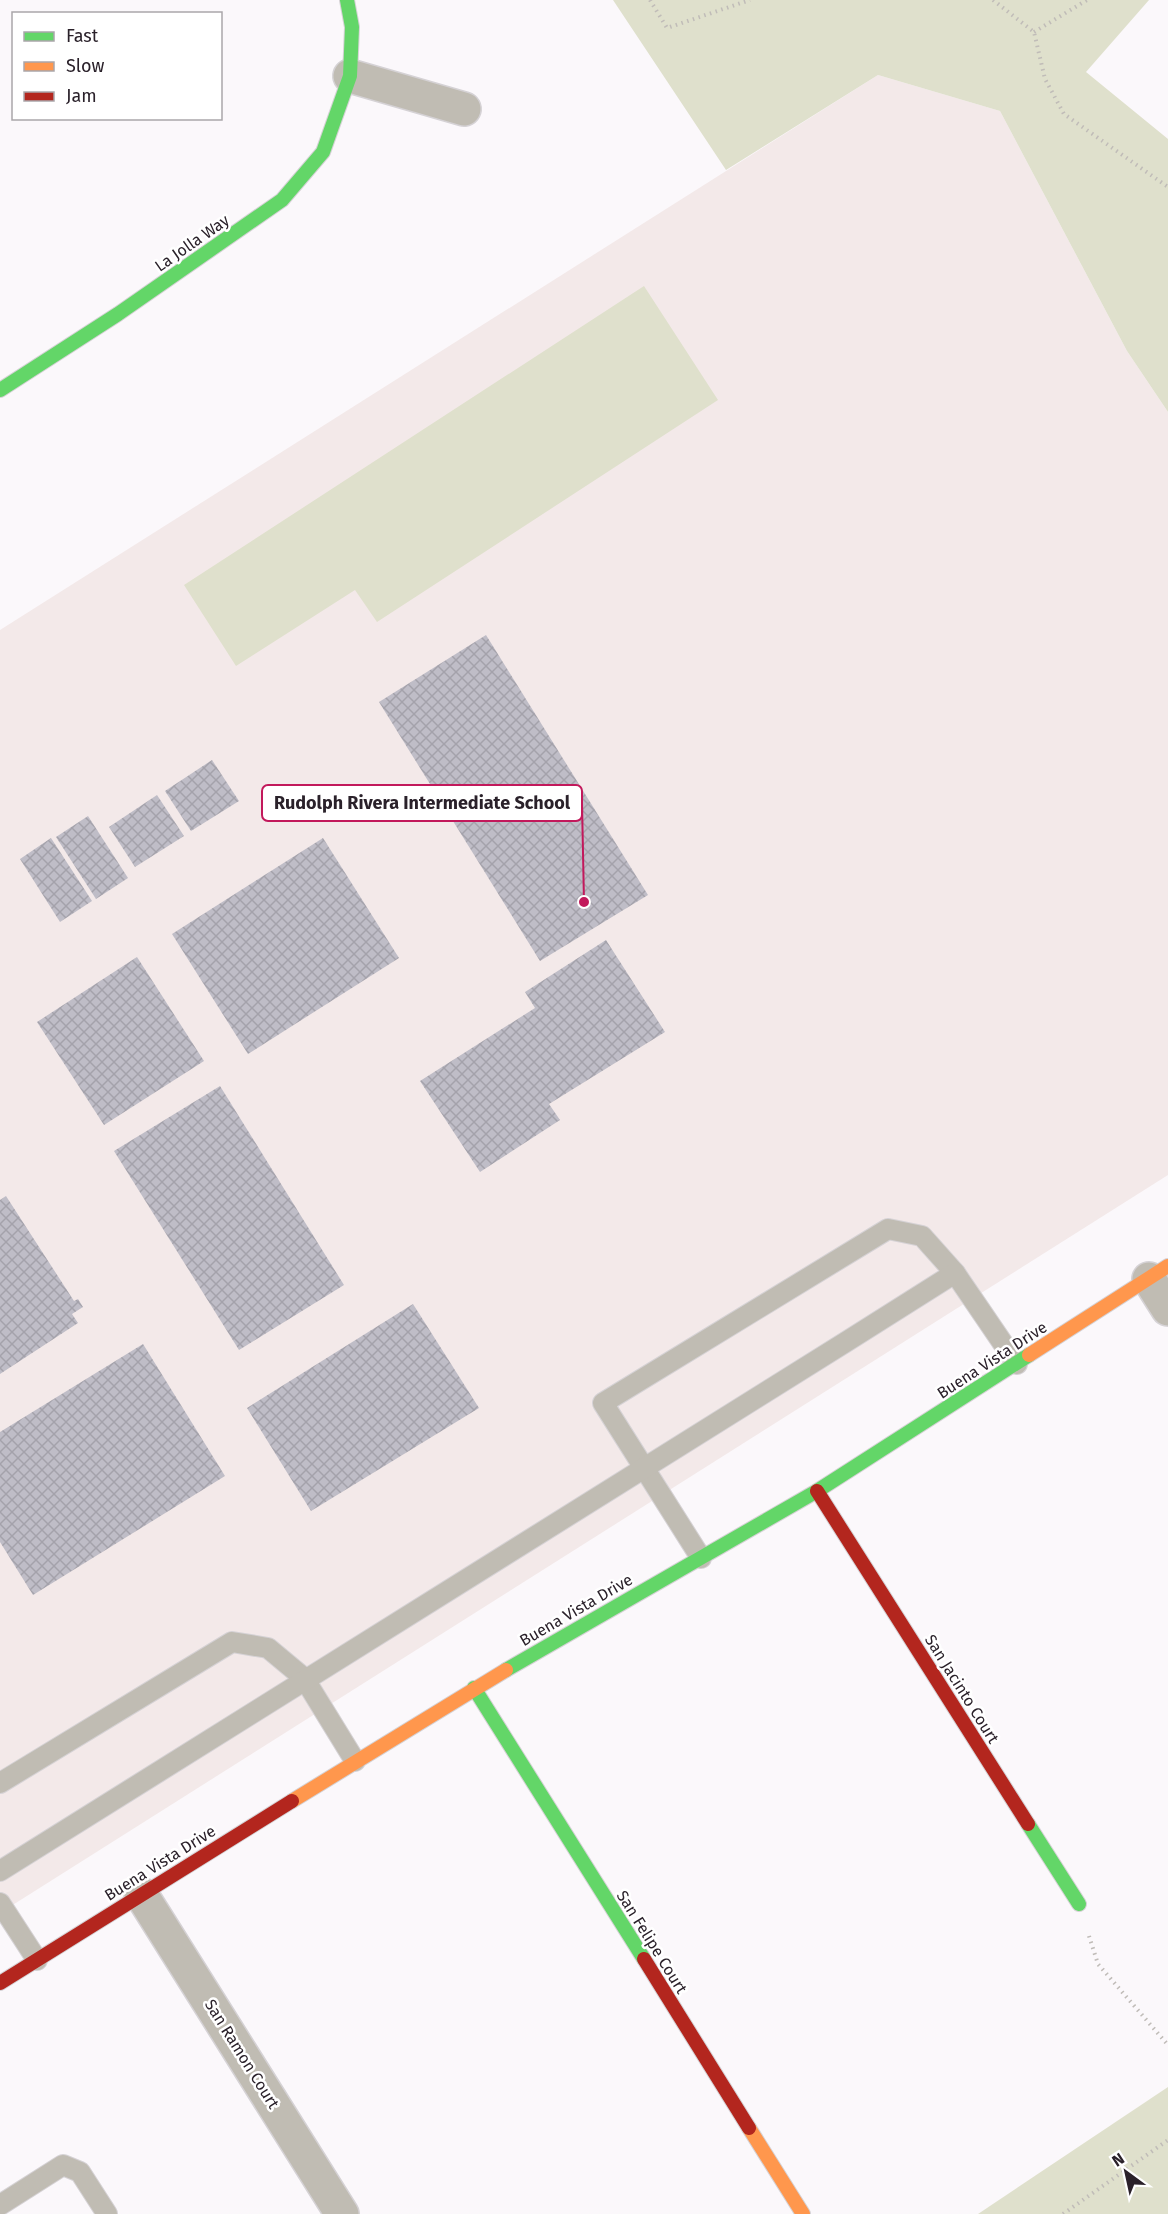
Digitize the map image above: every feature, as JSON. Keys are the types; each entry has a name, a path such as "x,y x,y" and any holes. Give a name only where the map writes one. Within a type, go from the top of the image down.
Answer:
{"street":[{"name":"La Jolla Way","path":"0,390 118,314 282,200 323,152 350,76 352,27 347,0"},
{"path":"350,76 464,109"},
{"path":"1159,1272 1168,1309"},
{"name":"Buena Vista Drive","path":"0,1983 474,1688 817,1491 1159,1272"},
{"name":"San Jacinto Court","path":"817,1491 1079,1904"},
{"name":"San Felipe Court","path":"474,1688 803,2214"},
{"name":"San Ramon Court","path":"141,1894 342,2214"}],"lane":[{"path":"701,1558 603,1403 888,1229 922,1236 956,1273 1017,1364"},
{"path":"0,1870 304,1678 645,1469 956,1273"},
{"path":"0,1783 232,1642 268,1648 304,1678 355,1761"},
{"path":"0,1903 36,1960"},
{"path":"0,2205 63,2165 80,2172 107,2214"}],"path":[{"path":"650,0 667,28 750,0"},
{"path":"993,0 1034,33 1045,79 1064,114 1168,187"},
{"path":"1034,33 1087,0"},
{"path":"1079,1904 1098,1964 1168,2045"},
{"path":"1063,2214 1168,2140"}],"shaded area":[{"path":"878,75 1000,111 1127,351 1168,412 1168,1175 0,1913 0,630"}],"green space":[{"path":"613,0 1149,0 1086,72 1168,139 1168,412 1127,351 1000,111 878,75 726,170"},
{"path":"644,286 718,400 377,622 355,590 236,666 184,585"},
{"path":"1168,2087 1168,2214 978,2214"}],"building":[{"path":"486,635 648,895 540,961 379,702"},
{"path":"212,760 239,801 191,831 165,791"},
{"path":"157,795 184,836 135,867 109,827"},
{"path":"88,816 128,878 96,899 56,837"},
{"path":"51,838 92,901 60,922 20,859"},
{"path":"323,838 399,958 248,1054 172,934"},
{"path":"606,940 665,1032 549,1104 560,1120 480,1172 420,1081 535,1008 525,992"},
{"path":"137,957 204,1061 104,1125 37,1022"},
{"path":"220,1086 344,1285 239,1350 114,1151"},
{"path":"6,1196 74,1301 78,1299 83,1307 72,1314 78,1323 0,1374 0,1200"},
{"path":"413,1304 479,1408 311,1511 247,1408"},
{"path":"143,1344 225,1476 33,1595 0,1542 0,1432"}],"traffic: fast":[{"path":"0,390 118,314 282,200 323,152 350,76 352,27 347,0"},
{"path":"506,1670 817,1491 1029,1355"},
{"path":"474,1688 644,1959"},
{"path":"1028,1824 1079,1904"}],"traffic: slow":[{"path":"1029,1355 1168,1266"},
{"path":"292,1801 506,1670"},
{"path":"749,2128 803,2214"}],"traffic: jam":[{"path":"817,1491 1028,1824"},
{"path":"0,1983 292,1801"},
{"path":"644,1959 749,2128"}],"place":[{"name":"Rudolph Rivera Intermediate School","path":"584,902"}]}
